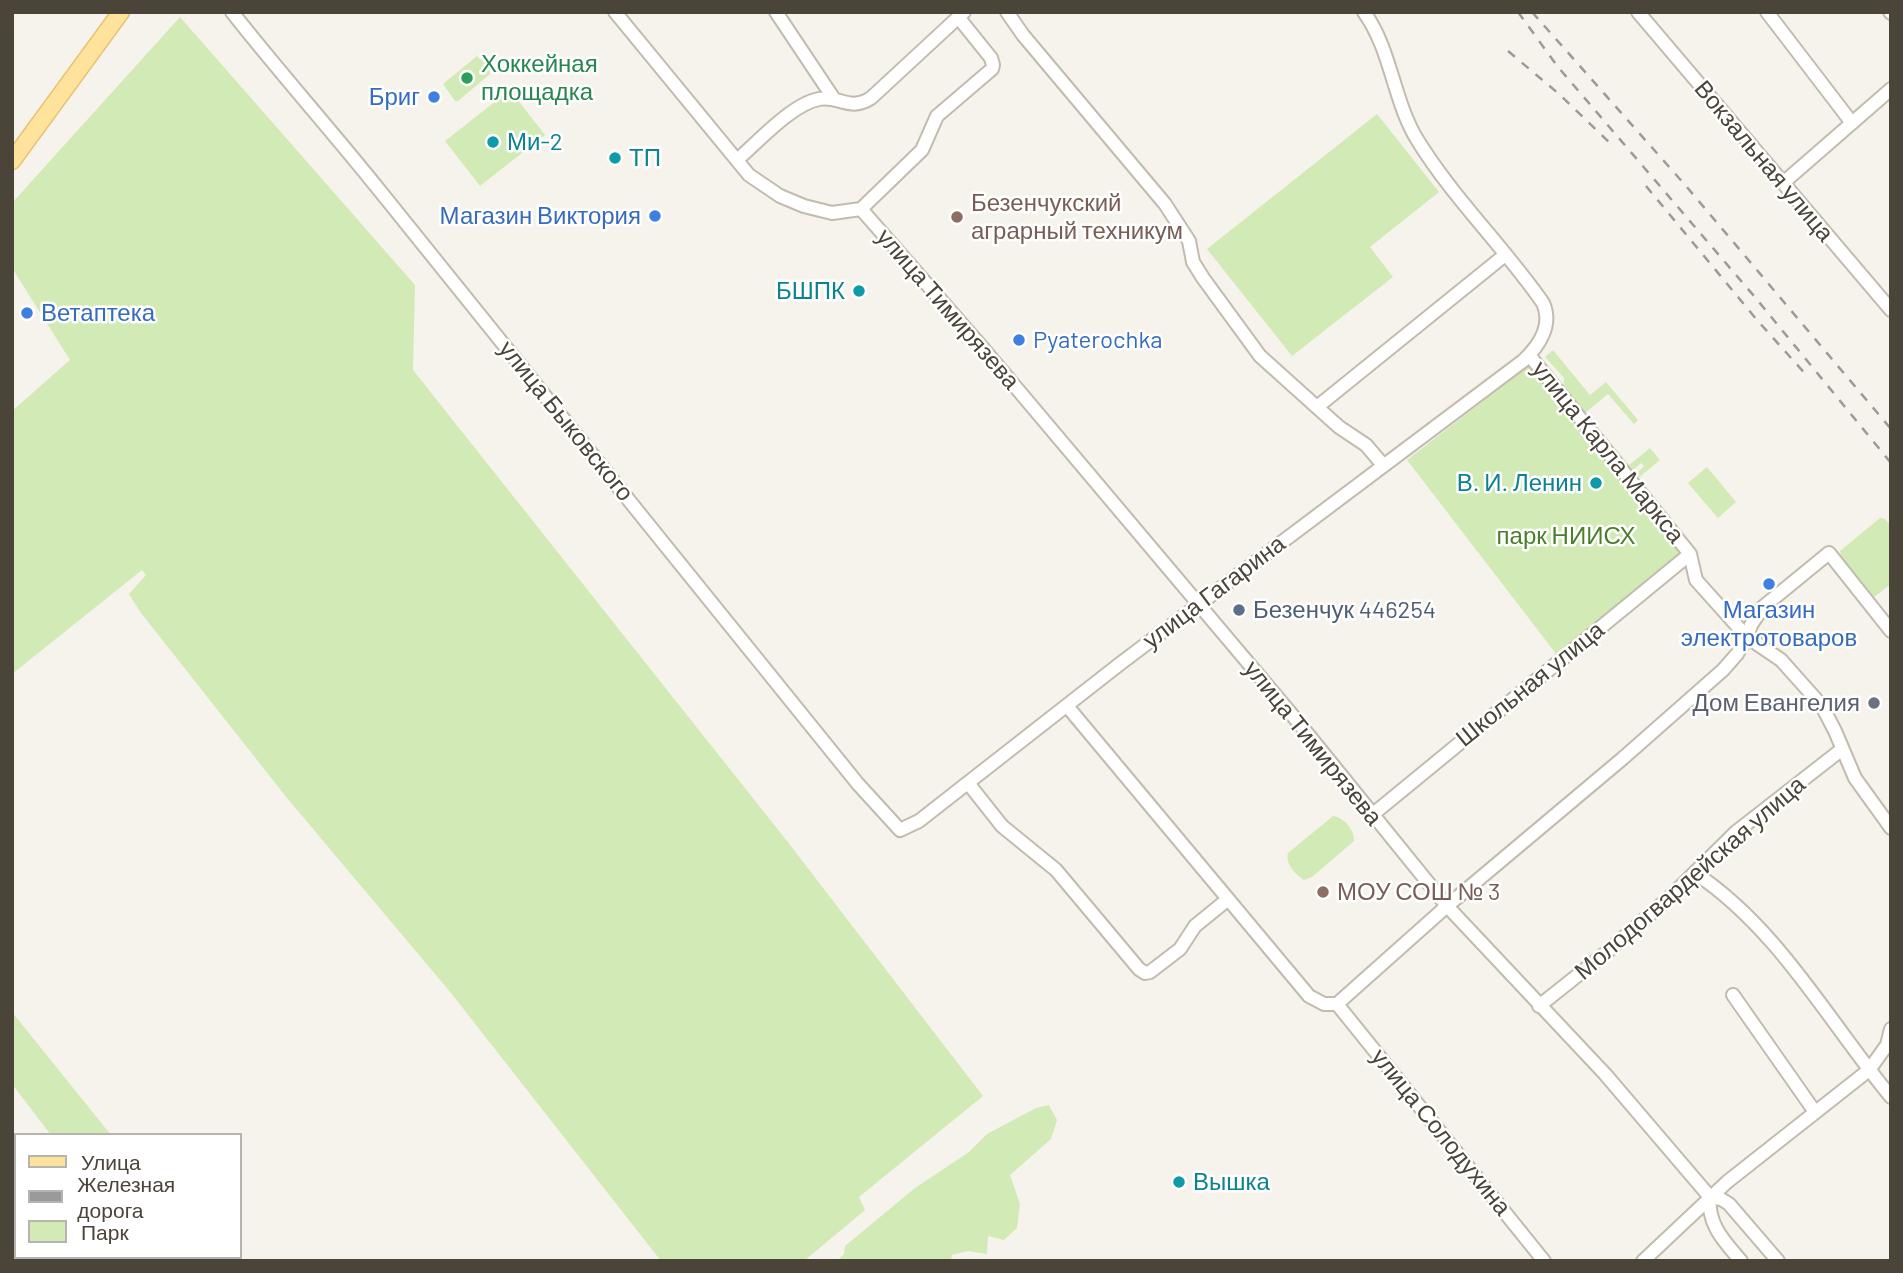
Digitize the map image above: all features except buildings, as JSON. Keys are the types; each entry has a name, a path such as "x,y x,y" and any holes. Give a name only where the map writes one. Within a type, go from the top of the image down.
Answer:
{"main road":[{"path":"12,161 121,12"}],"street":[{"name":"улица Быковского","path":"232,12 381,192 463,297 522,366 858,783 900,830"},
{"path":"615,12 737,160 750,175 763,186 804,206 832,213 861,209 922,150 937,116 992,69 991,58 961,15 871,98 859,104 821,98 803,106 737,160"},
{"path":"776,12 834,99"},
{"path":"1007,12 1032,46 1165,204 1189,241 1193,262 1260,356 1339,428 1366,445 1383,466"},
{"name":"улица Карла Маркса","path":"1364,12 1380,38 1417,140 1436,169 1546,308 1543,334 1530,355 1690,554 1696,580 1747,637 1781,660 1814,697 1829,717 1841,750 1861,790 1891,828"},
{"name":"Вокзальная улица","path":"1638,12 1891,310"},
{"path":"1767,12 1852,123"},
{"path":"1783,183 1891,89"},
{"name":"улица Тимирязева","path":"861,209 981,346 1298,722 1447,906 1605,1074 1710,1197 1729,1204 1779,1261"},
{"path":"1317,407 1505,255"},
{"name":"улица Гагарина","path":"900,830 919,821 1198,604 1530,355"},
{"path":"1067,706 1309,996 1324,1004 1337,1004 1447,906 1723,670 1747,637 1751,625 1763,607 1829,553 1891,631"},
{"name":"Школьная улица","path":"1372,815 1690,554"},
{"name":"Молодогвардейская улица","path":"1539,1006 1607,952 1736,832 1841,750"},
{"path":"968,783 1002,826 1056,870 1144,973 1150,972 1180,949 1195,926 1227,900"},
{"path":"1695,873 1713,885 1752,921 1802,978 1891,1097"},
{"path":"1733,995 1815,1112"},
{"name":"улица Солодухина","path":"1337,1004 1544,1261"},
{"path":"1643,1261 1710,1197 1869,1070 1887,1045 1891,1029"},
{"path":"1710,1197 1708,1210 1712,1223 1741,1261"}],"green space":[{"path":"180,17 415,285 413,370 787,841 983,1096 859,1197 865,1210 804,1261 661,1261 451,993 287,798 141,613 129,594 146,575 142,570 12,674 12,411 70,360 12,268 12,203"},
{"name":"Хоккейная площадка","path":"477,56 489,67 490,74 455,101 443,84"},
{"path":"510,90 545,135 480,186 445,141"},
{"path":"1377,114 1439,192 1370,247 1393,277 1292,356 1207,249"},
{"path":"1553,350 1590,395 1606,382 1638,420 1634,424 1608,394 1585,413 1629,465 1650,448 1660,460 1637,479 1634,476 1644,466 1641,463 1631,472 1563,392 1564,378 1545,357"},
{"name":"парк НИИСХ","path":"1530,365 1683,553 1557,655 1407,460"},
{"path":"1707,467 1736,502 1718,518 1688,483"},
{"path":"1880,518 1885,519 1891,526 1891,584 1874,597 1841,556 1840,551"},
{"path":"1333,816 1348,825 1354,841 1312,877 1304,880 1289,865 1288,853"},
{"path":"12,1012 109,1133 49,1133 12,1084"},
{"path":"1049,1105 1057,1120 1051,1139 1010,1175 1020,1204 1017,1228 1004,1240 988,1236 987,1254 968,1251 952,1255 951,1261 837,1261 844,1254 845,1246 915,1188 969,1152 987,1134 1036,1108"}],"railway":[{"path":"1518,12 1558,67 1754,296 1891,463"},
{"path":"1532,12 1686,186 1891,429"},
{"path":"1508,51 1559,94 1612,145"},
{"path":"1646,186 1757,320 1809,378"}],"place":[{"name":"Хоккейная площадка","path":"467,78"},
{"name":"Бриг","path":"434,97"},
{"name":"Ми-2","path":"493,142"},
{"name":"ТП","path":"615,158"},
{"name":"Магазин Виктория","path":"655,216"},
{"name":"Безенчукский аграрный техникум","path":"957,217"},
{"name":"БШПК","path":"859,291"},
{"name":"Ветаптека","path":"27,313"},
{"name":"Pyaterochka","path":"1019,340"},
{"name":"В. И. Ленин","path":"1596,483"},
{"name":"Магазин электротоваров","path":"1769,584"},
{"name":"Безенчук 446254","path":"1239,610"},
{"name":"Дом Евангелия","path":"1874,703"},
{"name":"МОУ СОШ № 3","path":"1323,892"},
{"name":"Вышка","path":"1179,1182"}]}
